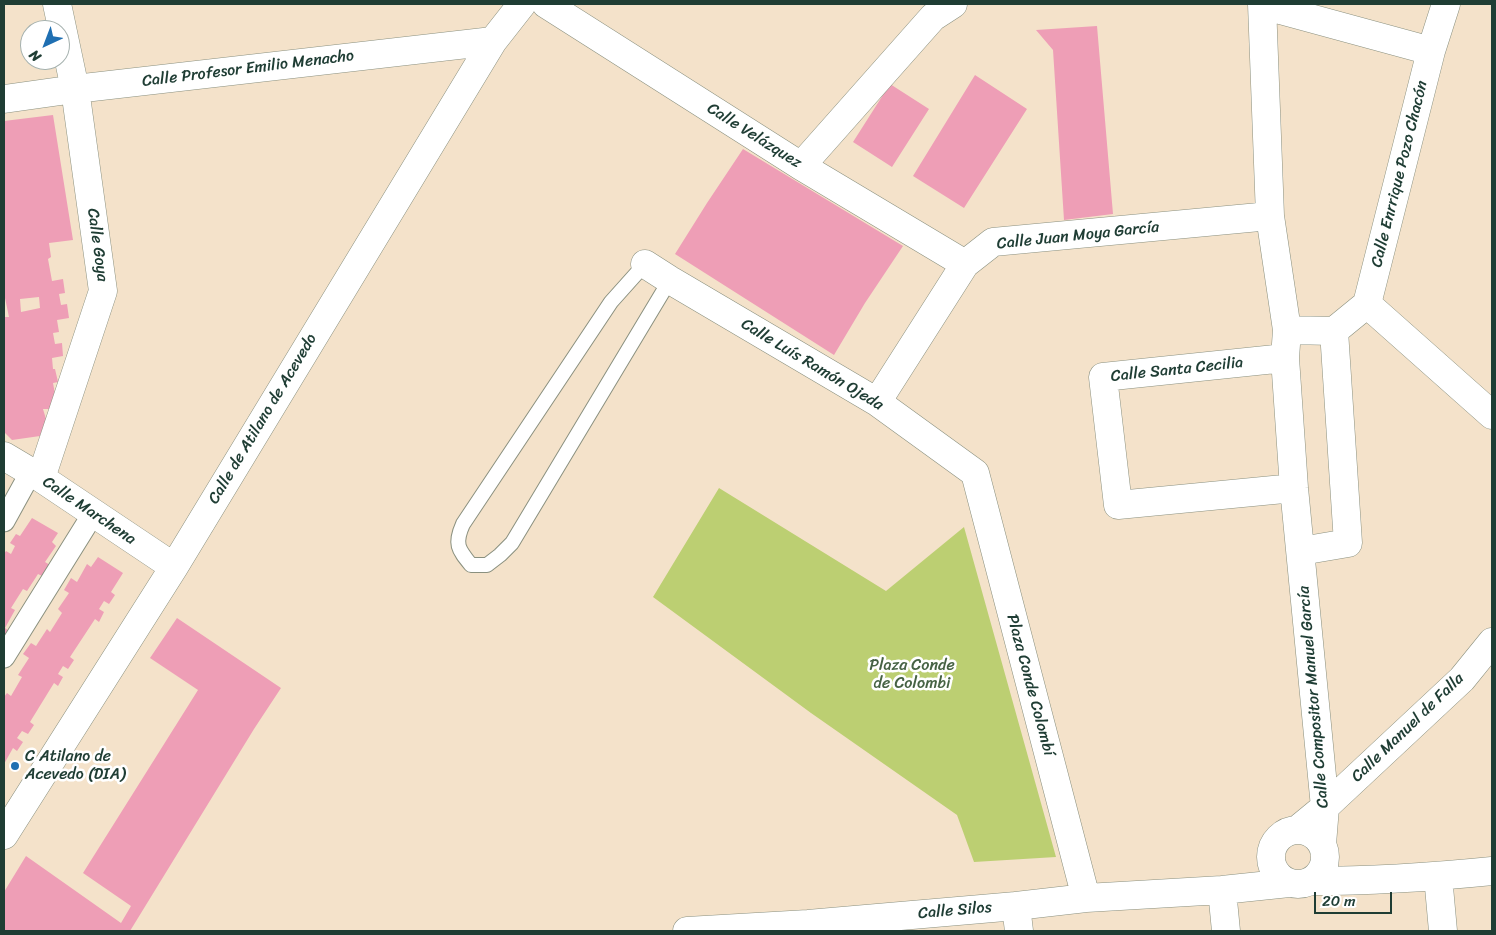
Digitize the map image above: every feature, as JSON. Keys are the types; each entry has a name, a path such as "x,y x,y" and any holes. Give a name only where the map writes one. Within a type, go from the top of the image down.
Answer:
{"street":[{"name":"Calle Goya","path":"36,475 103,291 75,89 56,4"},
{"name":"Calle de Atilano de Acevedo","path":"4,835 174,567 493,41 522,4"},
{"name":"Calle Velázquez","path":"546,4 801,166 965,264"},
{"path":"1262,4 1432,51"},
{"name":"Calle Compositor Manuel García","path":"1262,4 1270,216 1287,330 1285,358 1294,488 1325,807 1312,868"},
{"name":"Calle Enrrique Pozo Chacón","path":"1367,304 1432,51 1446,4"},
{"path":"801,166 937,8"},
{"name":"Calle Profesor Emilio Menacho","path":"4,99 75,89 493,41"},
{"name":"Calle Juan Moya García","path":"877,402 965,264 993,242 1270,216"},
{"name":"Calle Luís Ramón Ojeda","path":"645,264 877,402 975,473"},
{"path":"1287,330 1334,331 1367,304 1492,415"},
{"path":"1301,550 1348,543 1334,331"},
{"name":"Calle Santa Cecilia","path":"1285,358 1104,377 1118,505 1294,488"},
{"name":"Calle Marchena","path":"4,456 36,475 174,567"},
{"name":"Plaza Conde Colombí","path":"975,473 1086,898"},
{"path":"4,521 36,475"},
{"path":"4,657 94,514"},
{"name":"Calle Manuel de Falla","path":"1297,830 1325,807 1462,679 1492,642"},
{"path":"1462,679 1492,663"},
{"path":"1297,830 1305,830 1318,838 1312,868 1276,873 1272,865 1272,849 1282,835 1289,831 1297,830"},
{"path":"1226,931 1222,890 1272,849"},
{"name":"Calle Silos","path":"687,931 809,928 1017,918 1086,898 1222,890 1312,868 1357,881 1492,871"},
{"path":"1438,876 1443,931"}],"lane":[{"path":"645,264 611,302 463,524 457,537 460,552 471,565 487,565 512,543 670,280"}],"green space":[{"name":"Plaza Conde de Colombi","path":"719,488 886,591 964,527 1056,857 974,862 957,815 811,713 653,597"}],"building":[{"path":"1097,26 1113,214 1064,220 1053,50 1036,30"},
{"path":"975,75 1027,109 964,208 913,176"},
{"path":"890,84 929,109 892,167 853,142"},
{"path":"53,115 73,240 49,243 51,257 48,259 52,281 63,279 65,293 59,294 61,305 67,304 69,318 57,320 59,332 53,333 55,344 62,343 63,356 52,358 53,369 55,369 58,382 53,383 55,394 50,409 43,409 46,419 40,436 12,440 4,432 4,317 9,317 4,299 4,121","holes":["39,297 40,308 21,312 20,299"]},
{"path":"743,149 903,246 865,303 834,355 675,254"},
{"path":"32,518 58,533 52,542 56,546 45,562 50,565 42,576 38,574 27,591 23,589 11,608 15,610 5,628 9,631 4,638 4,554 6,551 11,554 15,546 10,543 16,534 20,536"},
{"path":"98,557 123,573 111,592 115,595 109,604 104,601 99,609 104,612 99,622 95,619 70,657 74,660 68,669 63,666 58,674 63,677 58,686 54,683 30,722 34,725 28,734 22,731 17,738 23,742 17,751 13,748 4,764 4,697 7,693 11,696 22,677 18,675 29,658 23,654 31,643 36,646 47,629 50,632 62,613 58,609 69,593 64,590 71,578 77,582 87,564 91,567"},
{"path":"177,618 281,688 130,931 4,931 4,892 26,856 121,923 131,906 83,873 198,690 150,658"}],"place":[{"name":"C Atilano de Acevedo (DIA)","path":"15,766"}]}
